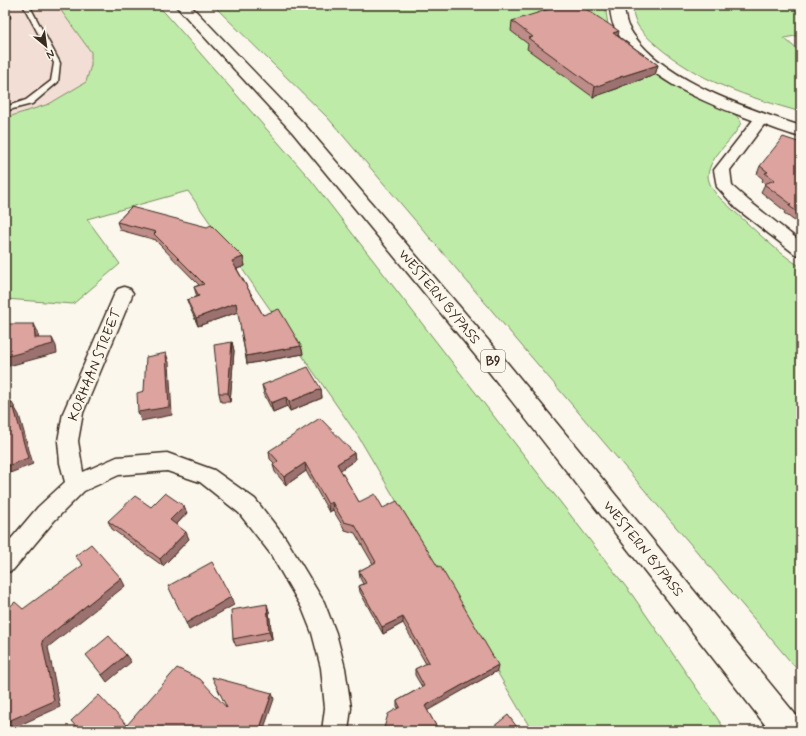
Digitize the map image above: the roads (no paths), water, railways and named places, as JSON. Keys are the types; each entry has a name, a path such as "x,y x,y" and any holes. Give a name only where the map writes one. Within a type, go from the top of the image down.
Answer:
{"main road":[{"name":"WESTERN BYPASS","path":"182,5 298,128 497,366 789,731"},
{"path":"616,5 620,25 630,41 658,67 680,82 707,95 762,118 801,132"}],"street":[{"path":"762,118 722,170 725,187 742,205 801,250"},
{"name":"KORHAAN STREET","path":"76,485 70,463 68,441 73,413 124,293"},
{"path":"5,563 46,514 76,485 117,466 168,462 207,476 247,506 278,546 312,602 324,633 333,668 338,708 335,731"}],"lane":[{"path":"5,109 29,102 54,82 57,63 26,5"}]}
